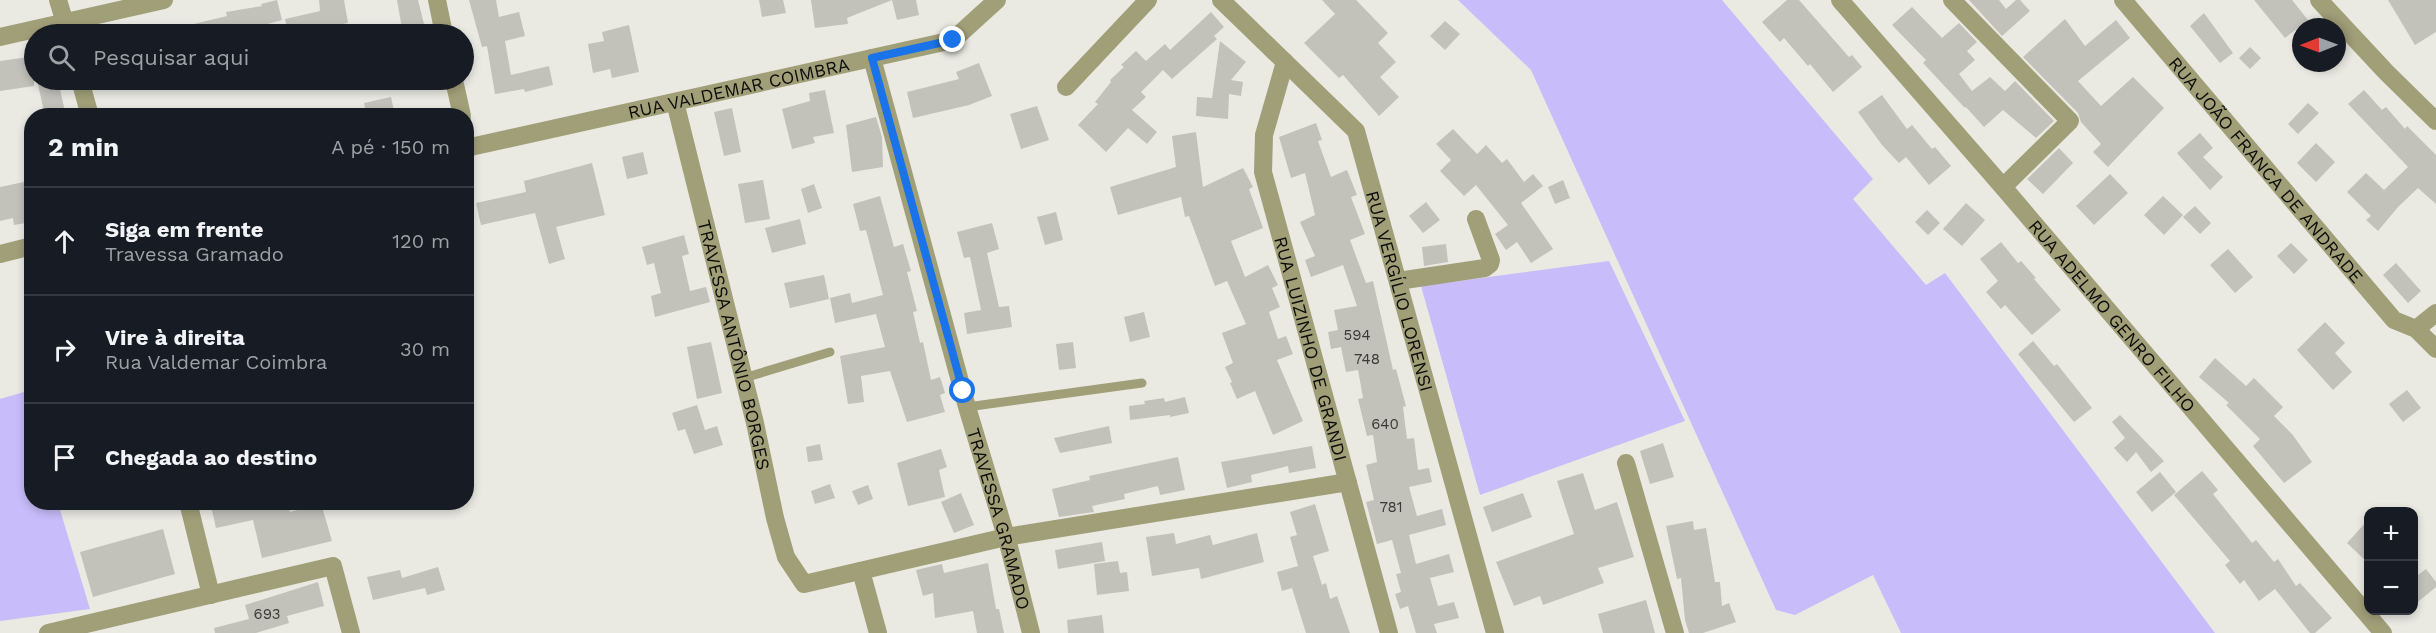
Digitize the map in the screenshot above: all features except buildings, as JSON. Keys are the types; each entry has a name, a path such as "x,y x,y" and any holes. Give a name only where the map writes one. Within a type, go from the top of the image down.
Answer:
{"street":[{"path":"58,0 65,24"},
{"path":"84,24 164,0"},
{"path":"437,0 442,24"},
{"name":"RUA VALDEMAR COIMBRA","path":"474,143 675,102 953,40 997,0"},
{"path":"1066,87 1148,0"},
{"name":"RUA VERGÍLIO LORENSI","path":"1221,0 1356,131 1495,633"},
{"name":"RUA ADELMO GENRO FILHO","path":"1840,0 2003,186 2383,633"},
{"path":"1952,0 2070,121 2003,186"},
{"name":"RUA JOÃO FRANCA DE ANDRADE","path":"2123,0 2394,320 2416,329 2436,350"},
{"path":"2319,0 2385,72 2436,121"},
{"path":"0,37 24,34"},
{"name":"TRAVESSA GRAMADO","path":"872,58 1031,633"},
{"name":"RUA LUIZINHO DE GRANDI","path":"1285,62 1264,135 1263,172 1389,633"},
{"path":"83,90 88,108"},
{"path":"456,90 460,108"},
{"name":"TRAVESSA ANTÔNIO BORGES","path":"675,102 786,557 804,584 861,571"},
{"path":"1398,282 1485,268 1490,264 1491,260 1476,219"},
{"path":"0,254 24,248"},
{"path":"2416,329 2436,313"},
{"path":"1626,463 1675,633"},
{"path":"878,633 861,571 1006,537 1348,482"},
{"path":"190,510 211,595"},
{"path":"48,633 333,566 351,633"}],"lane":[{"path":"744,378 830,352"},
{"path":"967,407 1142,383"}],"shaded area":[{"path":"1458,0 1722,0 1873,179 1853,199 1926,285 1945,273 2215,633 1901,633 1873,575 1795,615 1776,610 1531,70"},
{"path":"1609,261 1685,421 1480,495 1421,286"},
{"path":"24,392 24,510 60,510 90,609 0,621 0,399"}],"route":[{"path":"953,40 872,58 963,391"}]}
